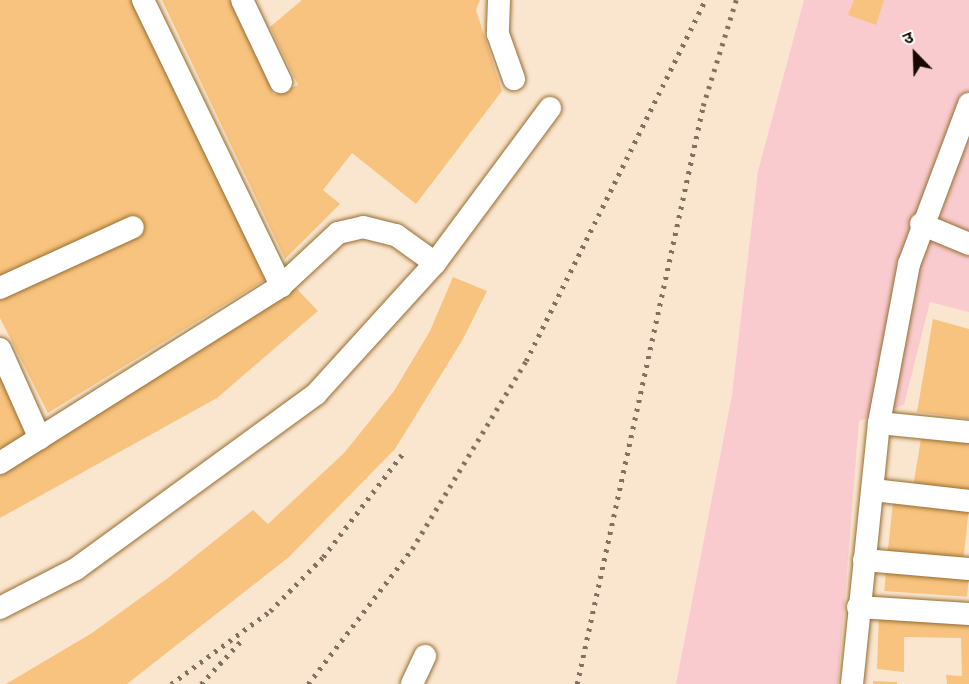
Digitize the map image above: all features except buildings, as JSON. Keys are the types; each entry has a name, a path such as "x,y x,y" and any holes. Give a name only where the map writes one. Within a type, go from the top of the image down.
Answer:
{"street":[{"path":"143,0 281,286"},
{"path":"242,0 281,82"},
{"path":"499,0 498,34 514,79"},
{"path":"852,684 858,607 879,423 909,264 921,224 960,154 969,104"},
{"path":"0,608 76,569 316,394 435,263 550,108"},
{"path":"921,224 969,244"},
{"path":"0,288 134,227"},
{"path":"0,463 281,286 323,244 349,229 363,227 396,235 435,263"},
{"path":"0,349 40,439"},
{"path":"879,423 969,432"},
{"path":"873,490 969,501"},
{"path":"864,560 969,569"},
{"path":"858,607 969,614"},
{"path":"412,684 424,656"}],"shaded area":[{"path":"804,0 969,0 969,312 930,302 904,405 859,421 838,684 676,684 732,395 758,171"}],"railway":[{"path":"308,684 412,549 526,361 705,0"},
{"path":"577,684 703,106 736,0"},
{"path":"171,684 270,611 323,557 403,453"},
{"path":"201,684 241,641"}]}
